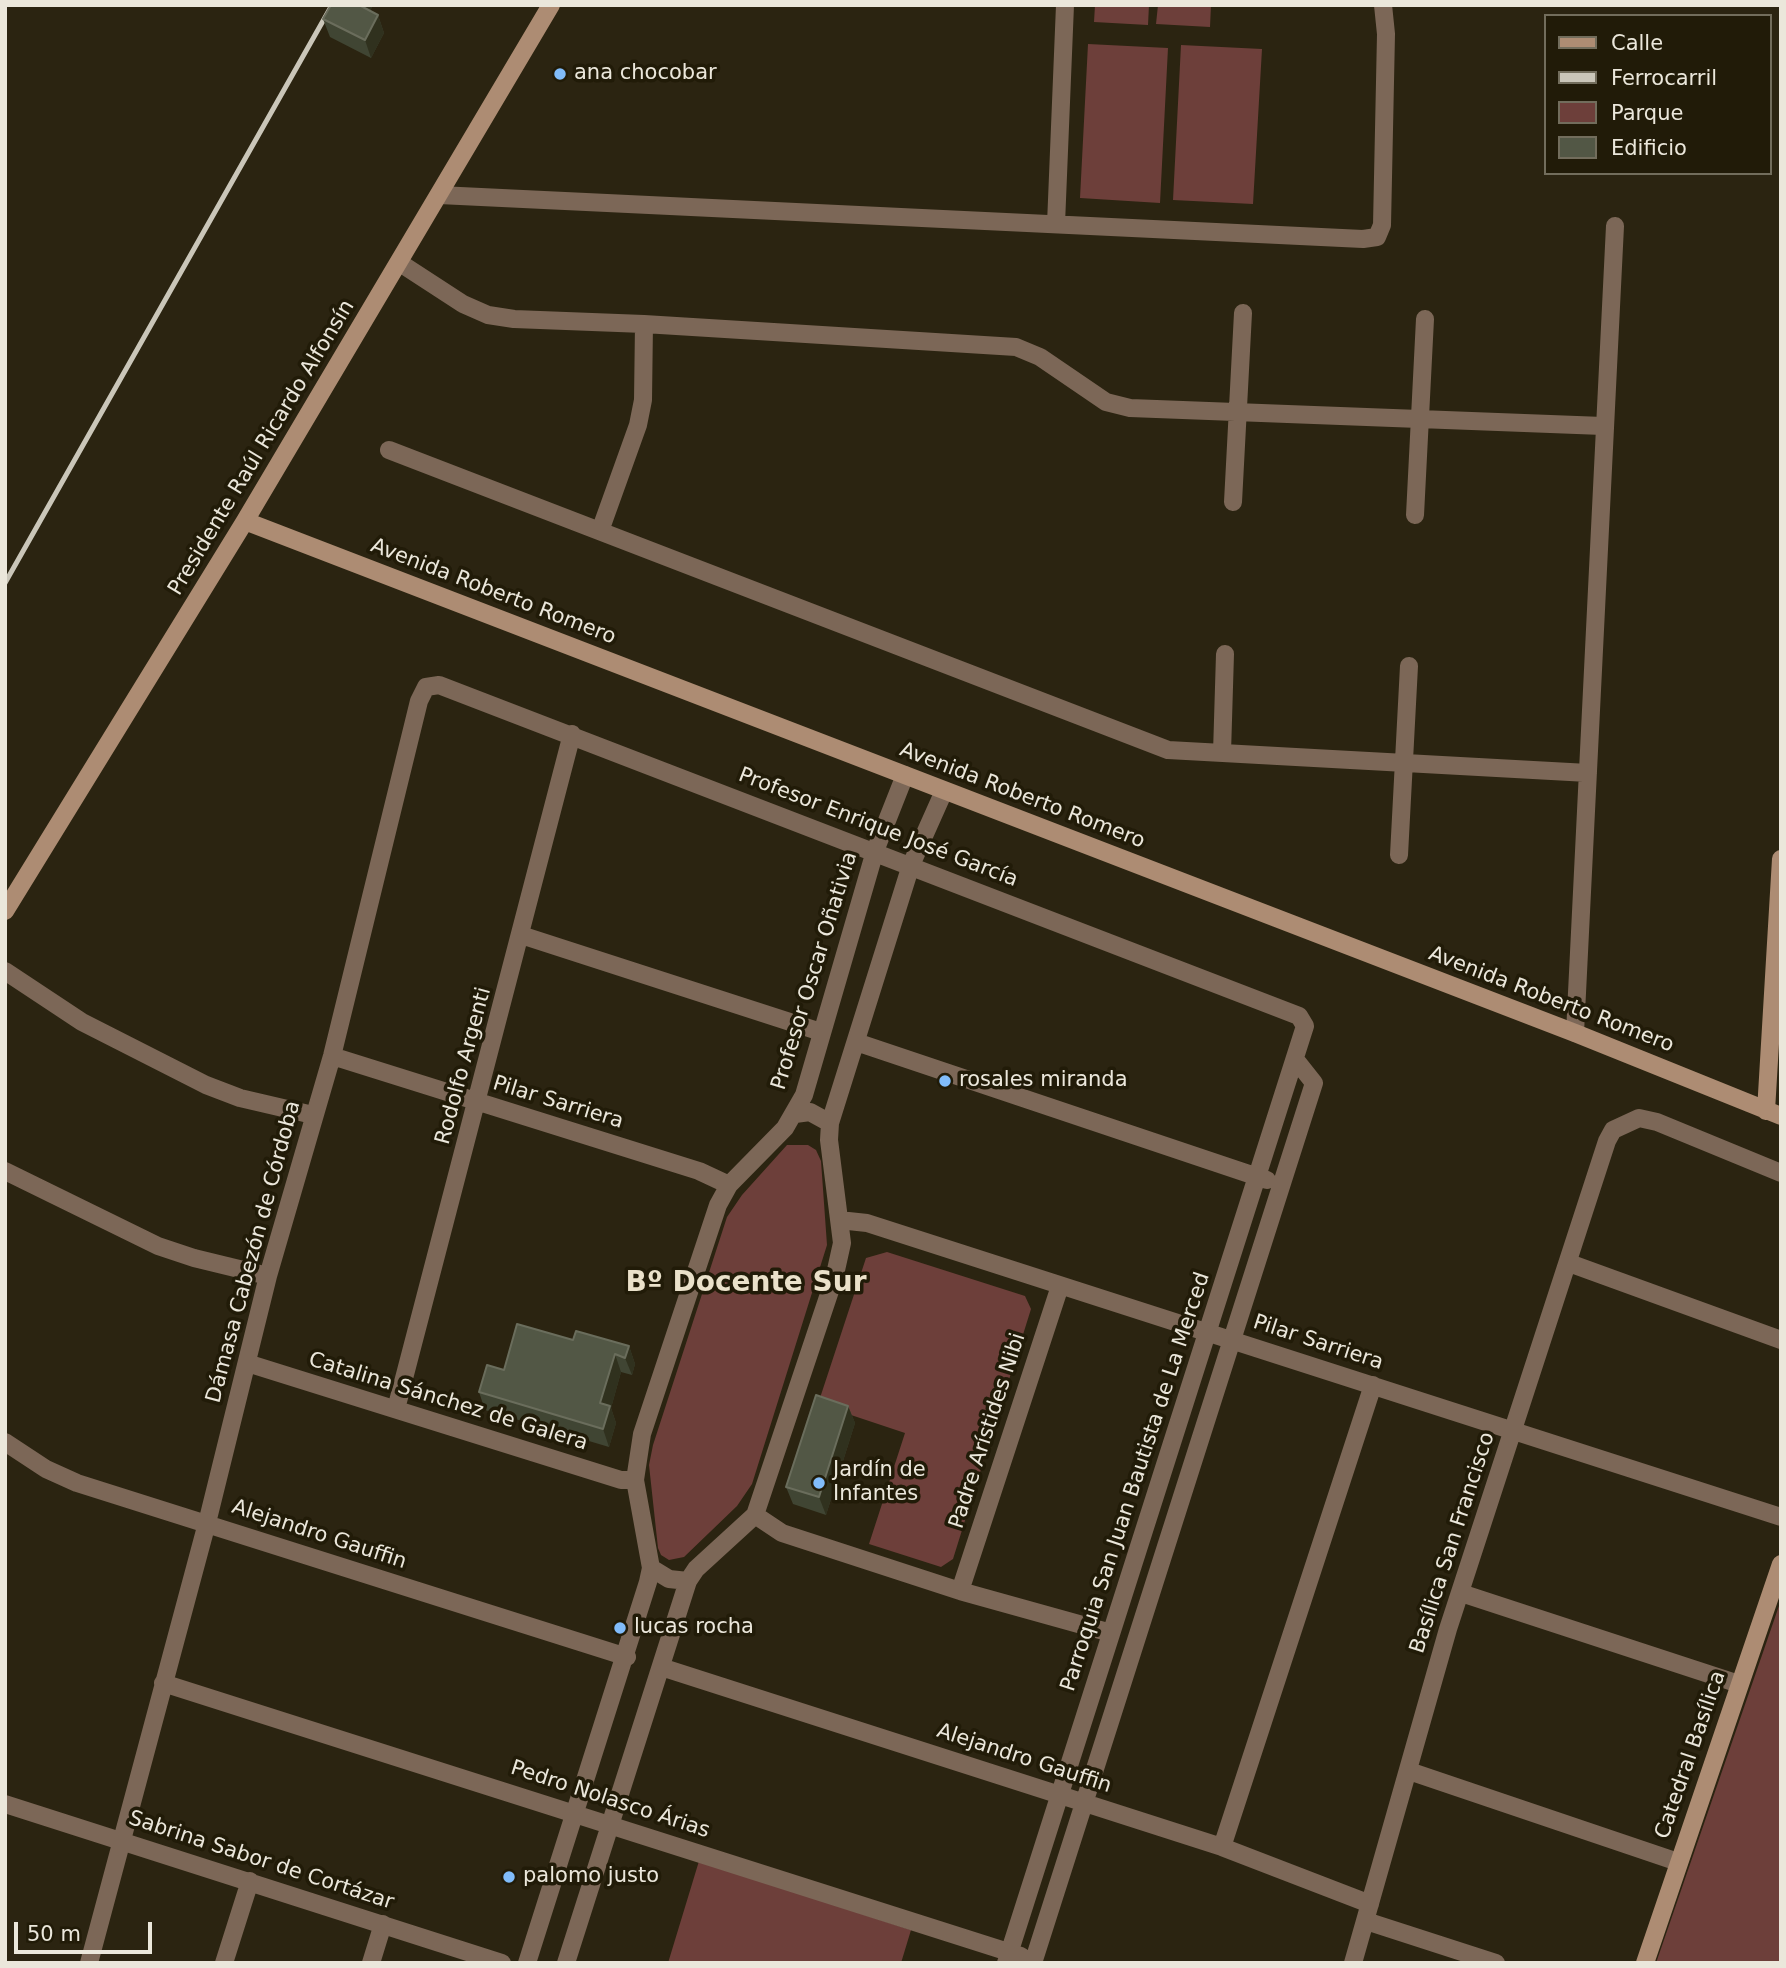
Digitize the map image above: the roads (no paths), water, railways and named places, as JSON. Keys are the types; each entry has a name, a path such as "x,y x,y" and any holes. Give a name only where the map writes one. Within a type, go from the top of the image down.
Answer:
{"main road":[{"name":"Presidente Raúl Ricardo Alfonsín","path":"5,911 245,522 551,5"},
{"name":"Avenida Roberto Romero","path":"245,522 1575,1033 1773,1113"},
{"path":"1773,1113 1781,859"},
{"name":"Catedral Basílica","path":"1646,1963 1781,1564"}],"street":[{"path":"1056,224 1065,5"},
{"path":"439,195 1363,239 1377,237 1382,225 1386,34 1383,5"},
{"path":"1575,1033 1615,226"},
{"path":"400,262 463,304 488,315 514,319 644,324 1016,347 1040,357 1106,402 1130,408 1603,426"},
{"path":"1233,502 1243,313"},
{"path":"1415,515 1424,319"},
{"path":"600,531 640,412 644,324"},
{"path":"389,450 1168,750 1588,774"},
{"path":"1222,753 1225,654"},
{"path":"1399,855 1409,666"},
{"name":"Profesor Enrique José García","path":"439,685 1299,1016"},
{"name":"Dámasa Cabezón de Córdoba","path":"89,1963 207,1523 268,1276 332,1056 419,701 426,687 439,685"},
{"name":"Rodolfo Argenti","path":"396,1409 572,734"},
{"name":"Profesor Oscar Oñativia","path":"527,1963 626,1657 651,1568 635,1480 642,1434 718,1205 729,1185 795,1114 804,1094 875,851 905,775"},
{"path":"566,1963 688,1581 696,1569 755,1515 834,1279 842,1243 830,1123 911,865 944,791"},
{"path":"521,936 821,1032"},
{"path":"5,971 82,1022 206,1085 240,1098 313,1115"},
{"name":"Parroquia San Juan Bautista de La Merced","path":"1008,1958 1295,1059 1305,1026 1299,1016"},
{"path":"856,1042 1282,1185"},
{"name":"Pilar Sarriera","path":"332,1056 699,1171 729,1185"},
{"path":"1036,1962 1084,1801 1314,1083 1295,1059"},
{"path":"795,1114 810,1112 830,1123"},
{"name":"Basílica San Francisco","path":"1353,1963 1448,1629 1607,1141 1613,1130 1639,1118 1657,1122 1781,1173"},
{"path":"5,1171 158,1246 194,1258 268,1276"},
{"name":"Pilar Sarriera","path":"839,1220 867,1223 1781,1517"},
{"path":"1569,1263 1781,1340"},
{"name":"Padre Arístides Nibi","path":"960,1591 1060,1286"},
{"name":"Catalina Sánchez de Galera","path":"247,1363 621,1480 635,1480"},
{"path":"1222,1847 1373,1385"},
{"name":"Alejandro Gauffin","path":"5,1443 46,1469 78,1483 626,1657"},
{"path":"755,1515 782,1533 960,1591 1111,1633"},
{"path":"651,1568 669,1579 688,1581"},
{"path":"1461,1593 1739,1684"},
{"name":"Alejandro Gauffin","path":"661,1667 1222,1847 1368,1912 1496,1963"},
{"name":"Pedro Nolasco Árias","path":"163,1684 609,1823 1008,1958 1036,1962"},
{"path":"1409,1771 1678,1862"},
{"name":"Sabrina Sabor de Cortázar","path":"5,1804 502,1963"},
{"path":"223,1963 250,1881"},
{"path":"371,1963 383,1924"}],"railway":[{"path":"5,583 332,5"}],"place":[{"name":"ana chocobar","path":"560,74"},
{"name":"rosales miranda","path":"945,1081"},
{"name":"Jardín de Infantes","path":"819,1483"},
{"name":"lucas rocha","path":"620,1628"},
{"name":"palomo justo","path":"509,1877"}],"district":[{"name":"Bº Docente Sur","path":"746,1284"}]}
